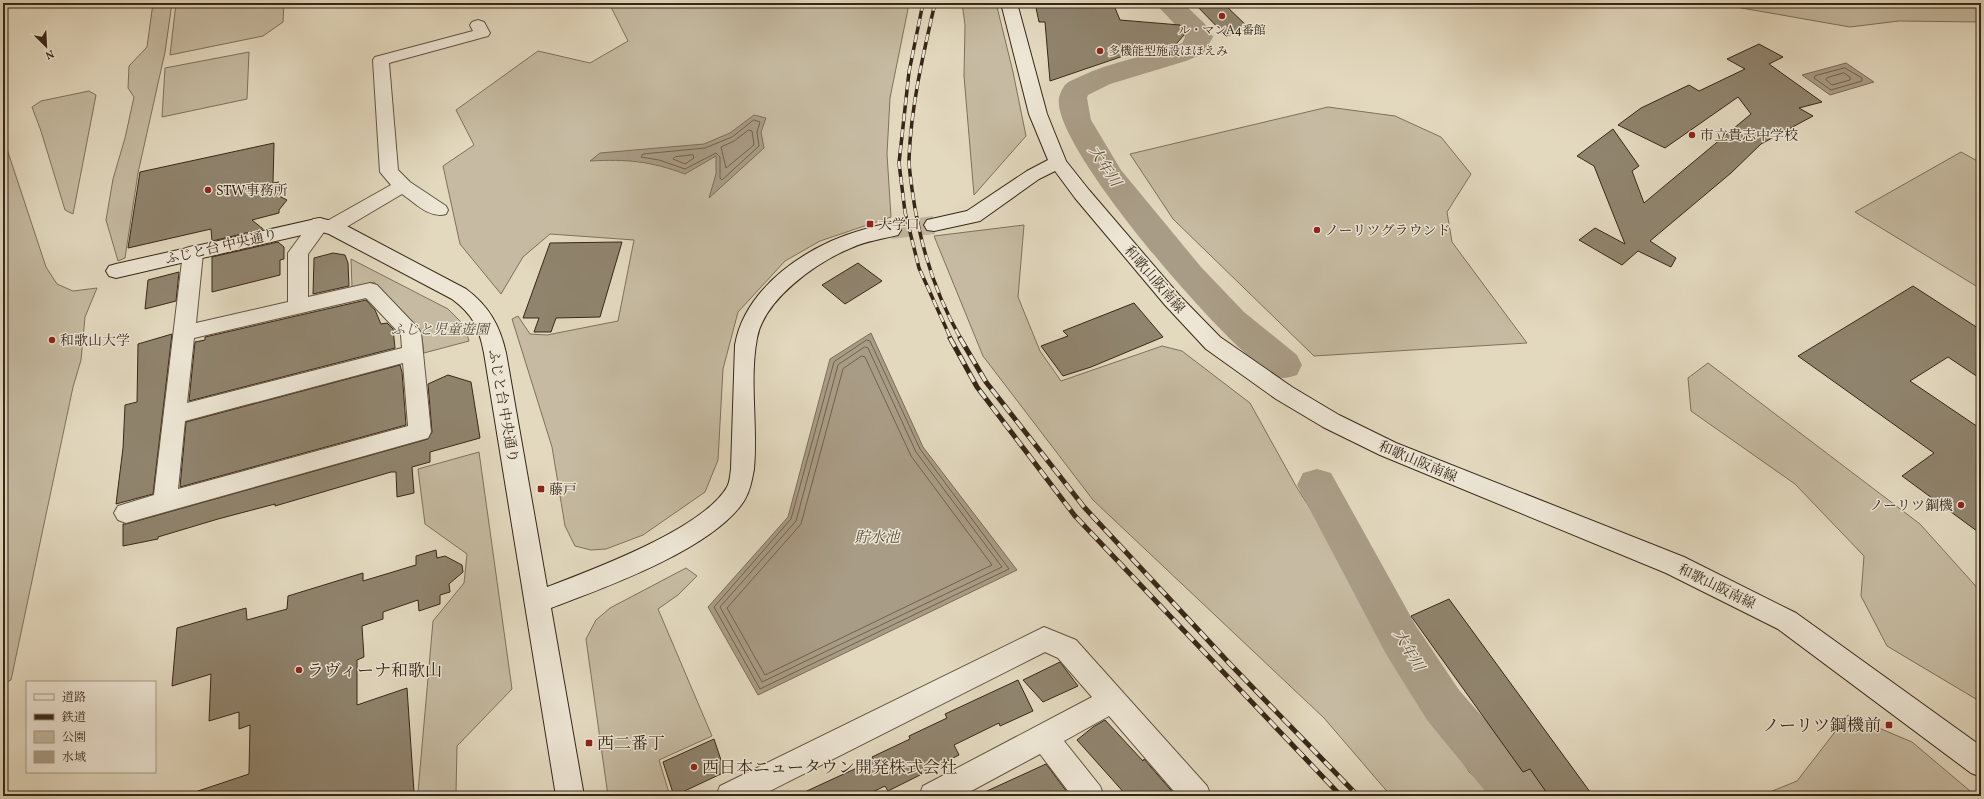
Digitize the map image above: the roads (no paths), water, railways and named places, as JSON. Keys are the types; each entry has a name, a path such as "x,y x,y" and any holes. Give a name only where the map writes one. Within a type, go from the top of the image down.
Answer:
{"street":[{"name":"和歌山阪南線","path":"1009,3 1038,114 1058,162 1082,194 1172,300 1213,343 1284,392 1331,421 1388,449 1675,565 1787,621 1981,763"},
{"path":"439,210 403,186 389,172 381,60 482,33 478,25"},
{"path":"934,225 972,216 1033,175 1058,162"},
{"path":"298,306 298,253 325,226 403,186"},
{"name":"ふじと台 中央通り","path":"116,271 306,226 325,226 459,294 473,304 483,316 491,334 496,353 570,796"},
{"path":"538,602 589,584 624,568 692,534 716,516 736,493 742,470 747,336 756,312 770,296 809,261 845,242 875,233 892,230"},
{"path":"165,502 193,253"},
{"path":"126,513 420,432 411,333 370,290 184,333"},
{"path":"175,415 412,353"},
{"path":"730,796 1044,639 1067,649 1111,701 1197,796"},
{"path":"933,796 1111,701"},
{"path":"1044,737 1090,796"}],"water":[{"path":"1846,63 1874,82 1830,95 1802,75"},
{"path":"754,115 766,118 761,132 764,148 709,198 716,174 716,156 685,174 661,166 638,162 616,160 590,161 600,153 704,144 730,133"},
{"name":"貯水池","path":"871,333 923,447 1017,570 758,695 708,607 788,517 830,359"}],"waterway":[{"name":"大年川","path":"1168,3 1195,29 1199,37 1193,48 1176,55 1100,78 1076,90 1073,98 1076,120 1109,176 1189,275 1232,321 1284,365"},
{"name":"大年川","path":"1317,485 1401,640 1443,705 1506,780 1526,796"}],"tunnel":[{"path":"891,230 934,225"}],"railway":[{"path":"923,3 909,72 899,163 905,212 919,268 951,339"},
{"path":"935,3 915,100 910,139 909,167 915,209 929,267 943,304 961,339"},
{"path":"950,338 977,387 1075,516 1341,796"},
{"path":"960,338 986,382 1084,507 1230,664 1358,796"}],"place":[{"name":"ル・マンA4番館","path":"1222,16"},
{"name":"多機能型施設ほほえみ","path":"1100,51"},
{"name":"市立貴志中学校","path":"1692,135"},
{"name":"STW事務所","path":"208,190"},
{"name":"大学口","path":"870,224"},
{"name":"ノーリツグラウンド","path":"1317,230"},
{"name":"和歌山大学","path":"52,340"},
{"name":"藤戸","path":"541,489"},
{"name":"ノーリツ鋼機","path":"1961,505"},
{"name":"ラヴィーナ和歌山","path":"299,670"},
{"name":"ノーリツ鋼機前","path":"1889,725"},
{"name":"西二番丁","path":"589,743"},
{"name":"西日本ニュータウン開発株式会社","path":"694,767"}],"park label":[{"name":"ふじと児童遊園","path":"440,329"}]}
